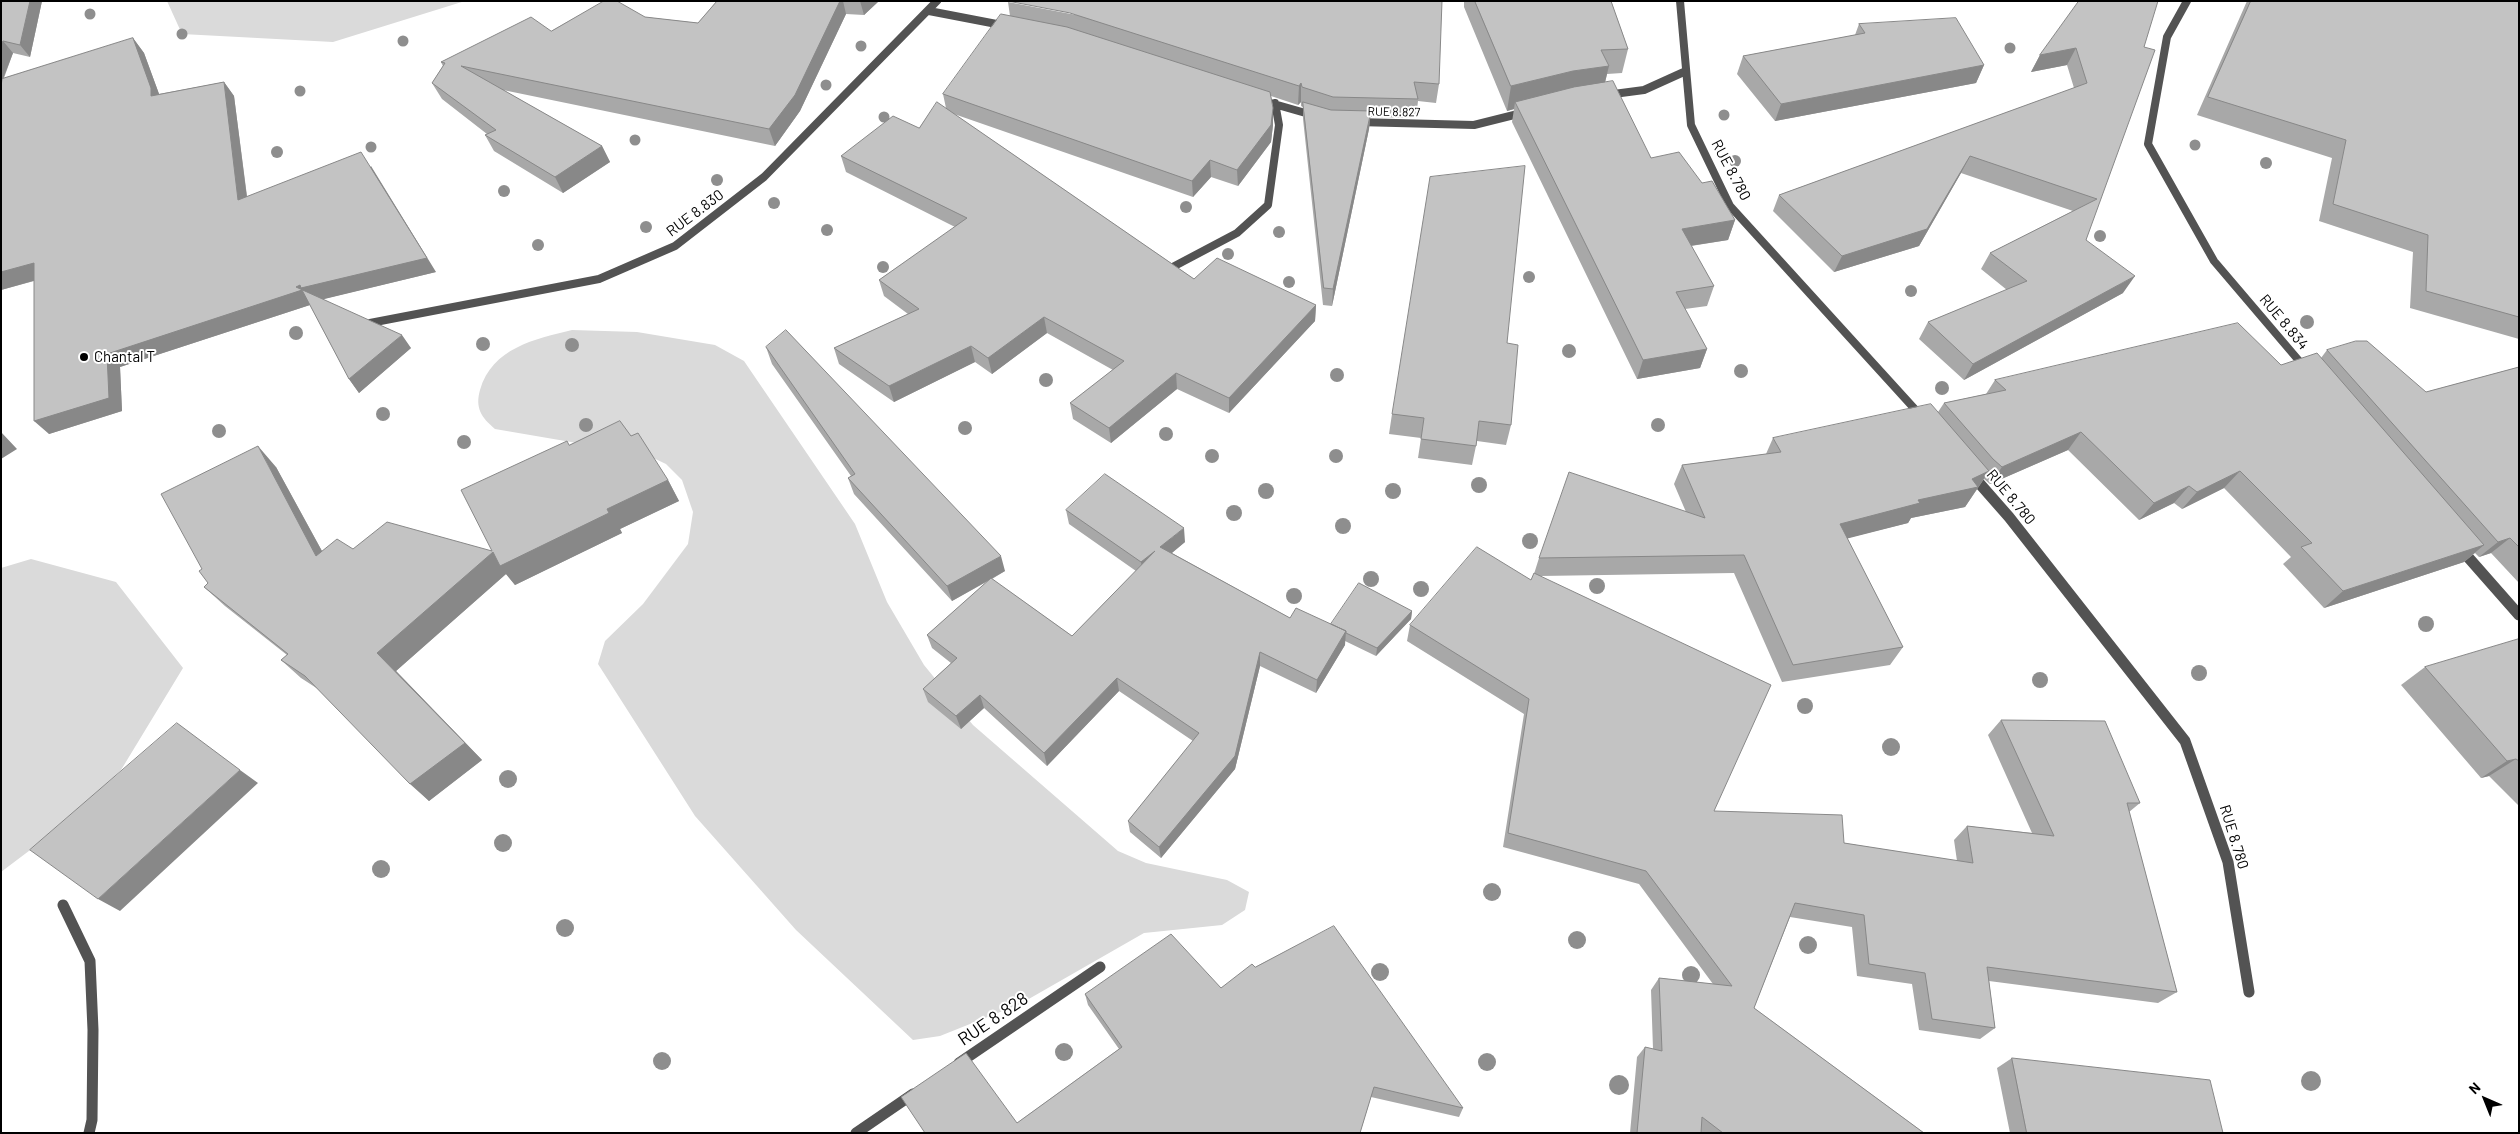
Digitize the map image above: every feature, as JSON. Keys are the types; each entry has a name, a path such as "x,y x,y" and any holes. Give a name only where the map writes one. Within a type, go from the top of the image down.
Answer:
{"street":[{"name":"RUE 8.830","path":"370,323 599,279 675,246 764,177 937,1"},
{"name":"RUE 8.780","path":"1680,1 1691,125 1730,206 1927,423"},
{"name":"RUE 8.834","path":"2187,1 2167,37 2148,144 2214,261 2310,374"},
{"path":"929,11 1014,27"},
{"path":"1597,97 1644,90 1686,71"},
{"path":"1248,96 1322,118"},
{"path":"1167,270 1237,233 1268,205 1279,125 1275,103"},
{"name":"RUE 8.827","path":"1350,122 1474,125 1531,110"},
{"name":"RUE 8.780","path":"1965,466 2010,517 2185,741 2228,862 2249,992"},
{"path":"2456,544 2519,615"},
{"path":"63,905 90,961 93,1030 92,1120 89,1133"},
{"name":"RUE 8.828","path":"946,1072 1100,967"},
{"path":"856,1133 921,1089"}],"shaded area":[{"path":"167,1 465,1 333,42 182,34"},
{"path":"572,330 637,332 715,345 744,361 855,524 887,602 924,665 973,725 1118,851 1146,863 1227,880 1249,892 1245,910 1222,925 1144,933 1020,1004 940,1036 913,1040 796,930 695,816 598,664 605,641 643,604 688,544 693,512 682,480 666,464 647,455 495,429 480,412 478,402 480,390 494,364 505,355 530,342"},
{"path":"31,559 116,582 183,668 121,770 74,817 1,872 1,568"}],"building":[{"path":"1,1 30,1 20,45 3,41 1,44"},
{"path":"604,1 617,1 645,17 698,23 717,1 840,1 795,95 769,129 461,66 602,146 555,177 485,135 496,130 432,83 445,63 441,62 531,17 551,31"},
{"path":"1008,1 1442,1 1439,84 1414,82 1418,99 1333,97 1302,87 1301,83 1299,86 1070,13"},
{"path":"1475,1 1611,1 1628,49 1601,50 1609,66 1573,71 1511,86"},
{"path":"2079,1 2158,1 2144,47 2155,50 2086,240 2135,276 1973,364 1928,322 2027,281 1990,253 2097,199 1970,156 1927,229 1842,256 1779,195 2087,83 2076,48 2040,55"},
{"path":"2251,1 2519,1 2519,317 2426,291 2428,235 2333,204 2346,140 2208,97"},
{"path":"1001,14 1067,27 1270,92 1273,108 1271,125 1237,170 1210,160 1192,181 943,94"},
{"path":"1956,18 1984,65 1781,104 1743,56 1865,33 1859,24"},
{"path":"133,38 151,88 151,96 224,82 238,200 361,152 427,258 301,288 300,285 296,287 402,335 349,379 302,290 107,354 109,398 34,421 34,263 1,272 2,79"},
{"path":"1613,81 1651,158 1679,152 1702,183 1712,181 1735,220 1682,229 1714,286 1676,292 1707,349 1643,360 1515,102 1574,87"},
{"path":"937,102 1194,279 1217,258 1316,305 1229,398 1176,373 1109,428 1070,403 1124,361 1044,317 988,358 971,346 889,386 834,348 919,309 879,280 967,218 841,156 893,116 919,128"},
{"path":"1303,102 1331,110 1371,111 1333,289 1324,288"},
{"path":"1525,166 1507,343 1518,345 1511,425 1479,421 1476,446 1421,439 1424,418 1392,414 1430,177"},
{"path":"2238,323 2281,365 2317,353 2484,545 2343,591 2301,547 2312,543 2240,471 2197,492 2189,486 2154,503 2081,432 2002,467 1944,403 2006,390 1995,380"},
{"path":"786,330 1001,556 947,586 848,478 855,474 766,347"},
{"path":"2356,341 2367,341 2426,392 2519,367 2519,547 2510,538 2498,542 2327,350"},
{"path":"1931,404 1989,471 1972,479 1978,487 1918,500 1920,503 1840,524 1903,647 1793,665 1744,555 1539,558 1569,472 1705,518 1682,465 1781,452 1773,438"},
{"path":"620,421 631,436 638,433 668,480 607,509 609,513 500,566 493,552 377,653 465,743 410,784 305,676 281,660 288,654 204,587 208,583 199,571 202,569 161,494 258,446 316,556 337,539 353,549 387,522 492,551 461,490 567,441 569,445"},
{"path":"1105,474 1184,528 1160,547 1290,618 1296,608 1346,631 1317,680 1260,652 1235,756 1159,847 1128,821 1199,733 1117,678 1044,753 980,695 956,716 923,689 957,658 927,635 991,578 1072,636 1155,551 1141,562 1066,510"},
{"path":"1477,547 1531,580 1534,573 1771,685 1714,811 1842,815 1844,843 1973,863 1967,826 2054,836 2001,720 2105,721 2140,803 2127,803 2177,992 1987,967 1995,1028 1932,1019 1925,973 1869,964 1864,915 1795,903 1754,1008 1924,1133 1723,1133 1702,1117 1701,1133 1637,1133 1645,1047 1662,1051 1659,978 1732,986 1646,871 1508,833 1529,699 1410,625"},
{"path":"1359,583 1412,611 1377,648 1331,624"},
{"path":"2519,639 2519,761 2516,759 2507,761 2425,667"},
{"path":"177,723 240,770 98,899 30,850"},
{"path":"1334,926 1463,1108 1374,1087 1360,1133 925,1133 901,1097 966,1053 1017,1123 1122,1047 1085,994 1171,934 1221,988 1252,964 1255,967"},
{"path":"2012,1058 2210,1080 2223,1133 2027,1133"}],"place":[{"name":"Chantal T","path":"84,357"}]}
